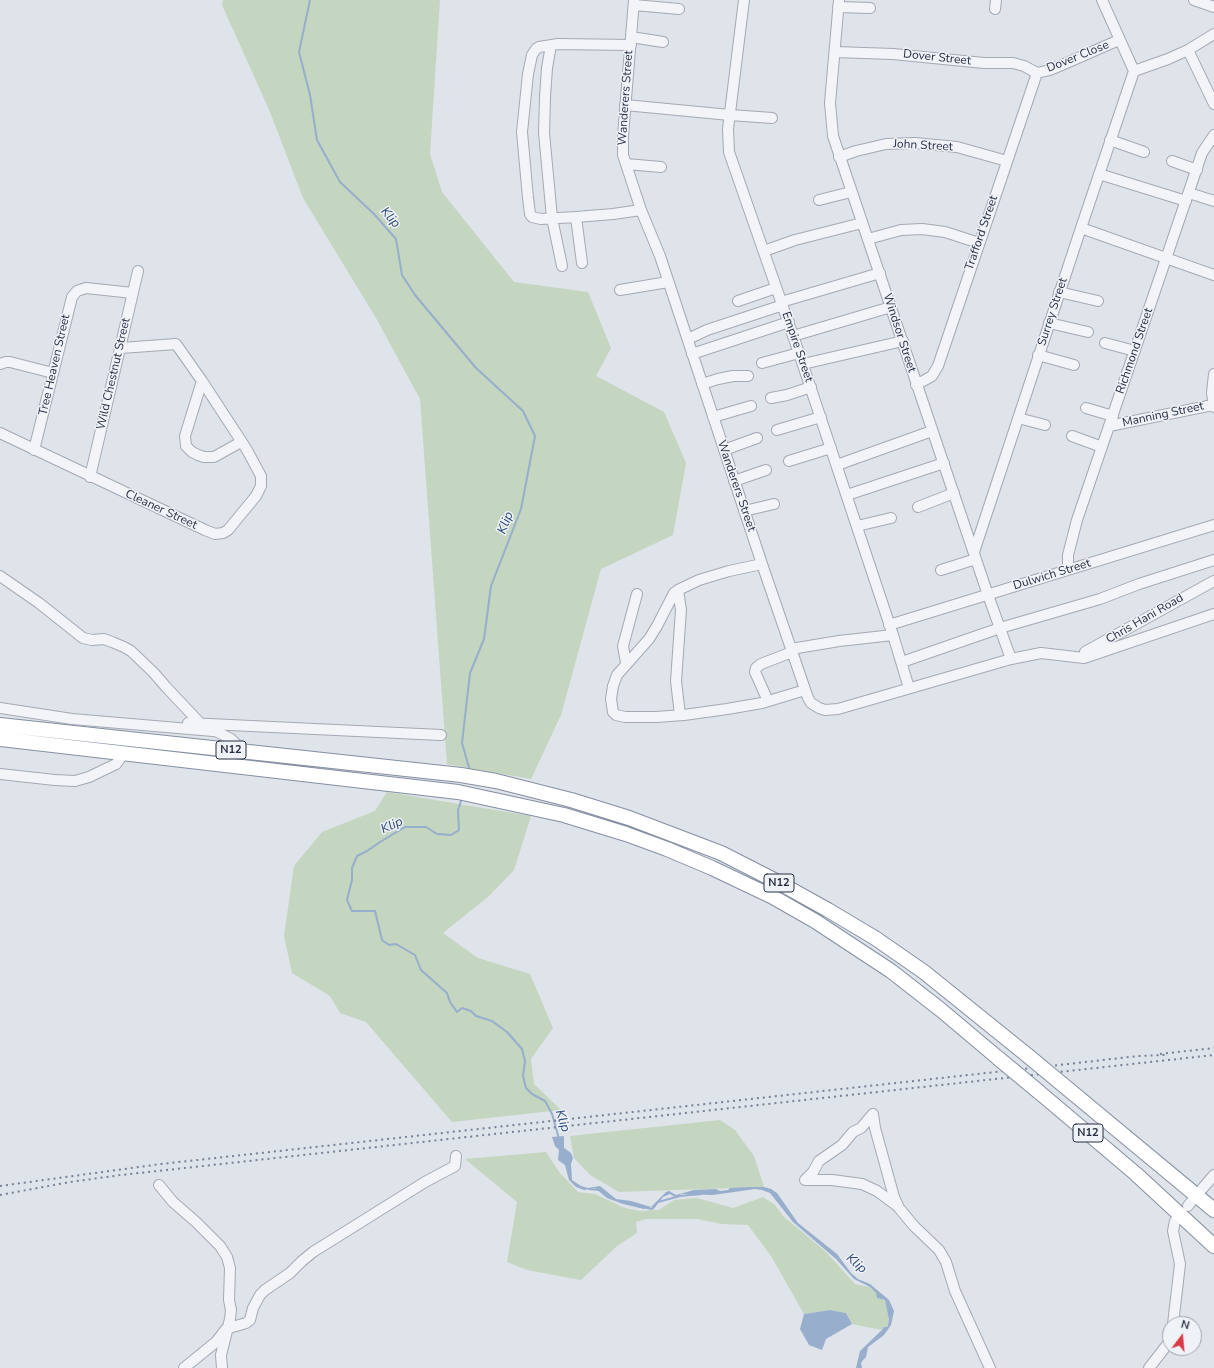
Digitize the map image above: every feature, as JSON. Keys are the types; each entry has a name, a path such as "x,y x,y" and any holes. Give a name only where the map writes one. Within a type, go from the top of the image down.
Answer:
{"highway":[{"name":"N12","path":"0,725 461,775 571,800 643,822 721,853 768,876 828,910 898,954 946,989 1214,1210"},
{"name":"N12","path":"0,739 458,792 493,798 564,815 654,844 712,868 773,897 831,931 891,971 941,1010 1136,1174 1214,1237"},
{"path":"1156,1162 1214,1204"},
{"path":"1136,1174 1214,1246"}],"street":[{"name":"Empire Street","path":"744,0 730,115 728,139 729,152 789,322 890,625 909,688"},
{"path":"1102,0 1134,71 1188,50 1214,34"},
{"path":"1194,0 1214,7"},
{"path":"634,3 679,9"},
{"name":"Wanderers Street","path":"634,3 622,148 626,164 641,210 660,256 744,511 808,698 815,706 826,710 831,710 1011,658 1041,653 1078,658"},
{"path":"838,3 870,8"},
{"name":"Windsor Street","path":"838,3 830,104 833,136 916,384 1011,658"},
{"name":"Dover Close","path":"1037,73 1068,63 1119,40"},
{"path":"641,210 576,217 534,218 530,214 522,132 523,112 532,55 537,48 551,45 631,41 663,42"},
{"path":"551,45 547,68 544,133 552,218 562,266"},
{"path":"1188,50 1214,104"},
{"name":"Dover Street","path":"835,52 893,54 984,63 1013,63 1024,66 1037,73"},
{"name":"Surrey Street","path":"975,556 1038,355 1134,71"},
{"name":"Trafford Street","path":"916,384 932,376 938,366 1037,73"},
{"path":"625,105 772,118"},
{"name":"Richmond Street","path":"1068,570 1068,555 1077,520 1202,153 1214,135"},
{"path":"1110,140 1144,152"},
{"name":"John Street","path":"839,157 856,151 886,144 915,143 957,147 1007,161"},
{"path":"1172,161 1197,170"},
{"path":"626,164 661,167"},
{"path":"1099,174 1187,197 1214,201"},
{"path":"818,200 851,192"},
{"path":"576,217 582,263"},
{"path":"764,251 795,240 862,223"},
{"path":"1081,228 1214,275"},
{"path":"868,240 897,231 922,229 945,232 979,243"},
{"name":"Wild Chestnut Street","path":"90,477 138,271"},
{"path":"688,339 707,330 782,304 880,273"},
{"path":"620,290 668,282"},
{"name":"Tree Heaven Street","path":"34,450 72,297 77,291 86,288 133,293"},
{"path":"738,301 776,288"},
{"path":"1059,292 1098,301"},
{"path":"793,336 891,307"},
{"path":"692,354 789,322"},
{"path":"1049,323 1088,332"},
{"path":"803,364 902,341"},
{"path":"1105,343 1135,351"},
{"name":"Cleaner Street","path":"0,433 90,477 205,530 215,534 224,533 256,496 262,486 260,472 202,380 176,344 120,348"},
{"path":"762,363 799,353"},
{"path":"1038,355 1074,365"},
{"path":"0,364 10,362 53,373"},
{"path":"1214,374 1212,383 1214,406"},
{"path":"702,384 718,378 748,376"},
{"path":"202,380 186,436 186,446 198,455 204,457 214,457 241,442"},
{"path":"771,398 787,395 810,387"},
{"path":"713,417 751,406"},
{"name":"Manning Street","path":"1111,421 1214,406"},
{"path":"1086,408 1111,421"},
{"path":"778,430 820,417"},
{"path":"1018,418 1045,425"},
{"path":"836,465 932,430"},
{"path":"1072,436 1102,447"},
{"path":"724,450 757,438"},
{"path":"789,461 831,448"},
{"path":"847,495 944,463"},
{"path":"734,481 766,470"},
{"path":"918,507 954,493"},
{"path":"744,511 774,504"},
{"path":"857,526 891,518"},
{"name":"Dulwich Street","path":"890,625 1214,525"},
{"path":"941,570 975,556"},
{"path":"902,662 1000,628 1100,599 1139,584 1214,560"},
{"path":"762,564 699,580 674,593 658,626 637,653 626,663 617,676 613,686 611,699 613,712 616,715 625,717 680,715 727,709 768,701 805,690"},
{"path":"0,576 39,603 83,638 112,642 124,646 131,651 154,673 200,723 231,739 243,751"},
{"name":"Chris Hani Road","path":"1078,658 1082,654 1214,581"},
{"path":"678,590 681,621 676,681 680,715"},
{"path":"626,663 623,646 637,594"},
{"path":"1078,658 1084,658 1214,614"},
{"path":"768,701 755,672 756,668 761,664 792,651 839,641 893,635"},
{"path":"0,708 72,719 217,732"},
{"path":"188,723 441,735"},
{"path":"0,774 75,781 89,777 116,764 124,754"},
{"path":"899,1208 889,1182 875,1128 873,1114 861,1128 853,1132 842,1145 819,1161 813,1172 805,1180 832,1180 862,1184 887,1197 899,1208 914,1226 939,1250 946,1262 958,1298 990,1368"},
{"path":"184,1368 216,1342 226,1329 246,1323 250,1320 253,1308 260,1295 290,1273 313,1252 426,1182 455,1166 456,1156"},
{"path":"1202,1189 1214,1175"},
{"path":"159,1185 173,1202 220,1246 227,1257 230,1268 229,1300 231,1310 221,1355 222,1368"},
{"path":"1174,1316 1180,1264 1173,1231 1175,1221"},
{"path":"1148,1368 1162,1351"}],"green space":[{"path":"223,0 440,0 430,154 442,192 514,282 588,292 611,348 596,376 664,412 686,463 673,535 601,569 561,715 531,779 447,764 420,399 376,318 303,198 270,112 222,5"},
{"path":"387,792 531,816 514,870 489,896 443,933 478,958 530,974 553,1028 531,1059 534,1084 561,1110 452,1122 366,1022 340,1013 330,996 292,973 284,936 294,866 322,832 375,811"},
{"path":"720,1120 735,1130 754,1156 764,1187 619,1192 590,1175 574,1158 570,1136"},
{"path":"546,1152 559,1172 578,1192 595,1194 625,1208 640,1211 659,1210 674,1200 697,1198 733,1208 763,1197 775,1205 783,1216 825,1251 855,1284 870,1287 880,1299 885,1300 889,1320 887,1327 884,1327 882,1330 852,1324 846,1313 830,1310 804,1314 771,1256 748,1225 722,1224 697,1219 646,1219 636,1222 637,1233 617,1246 581,1280 527,1270 507,1262 517,1202 465,1159"}],"water":[{"path":"564,1136 564,1148 571,1153 573,1158 571,1164 572,1180 581,1186 588,1188 600,1186 616,1199 631,1201 651,1207 666,1192 669,1191 676,1195 694,1190 716,1189 720,1191 728,1190 730,1188 750,1187 764,1187 771,1189 777,1193 798,1223 837,1254 851,1273 858,1279 870,1284 889,1300 894,1311 891,1325 884,1335 868,1347 866,1357 861,1363 862,1368 856,1368 860,1351 884,1327 887,1327 888,1325 889,1320 885,1300 877,1298 876,1293 870,1287 854,1279 836,1259 793,1222 770,1193 755,1189 713,1195 682,1194 675,1197 670,1194 663,1197 656,1206 644,1209 623,1204 607,1198 595,1188 584,1190 576,1187 569,1180 565,1165 558,1160 559,1150 555,1146 552,1137"},
{"path":"830,1310 846,1313 852,1324 826,1339 822,1350 809,1345 800,1329 804,1314"}],"waterway":[{"name":"Klip","path":"310,0 299,52 310,95 317,140 340,182 374,214 396,239 402,275 415,295 476,368 523,411 535,436 521,509 491,586 484,639 470,673 462,743 470,771"},
{"name":"Klip","path":"462,798 458,810 459,830 451,835 437,834 426,827 405,827 357,856 352,868 352,880 347,900 352,911 375,911 382,940 389,945 396,944 415,955 421,970 447,993 450,1002 457,1012 462,1008 471,1011 476,1016 492,1021 507,1032 522,1049 525,1061 523,1076 526,1088 532,1094 545,1101 552,1114 559,1139"},
{"name":"Klip","path":"589,1189 600,1190"},
{"name":"Klip","path":"658,1202 680,1196 701,1194"},
{"name":"Klip","path":"647,1208 652,1209 655,1206"}],"railway":[{"path":"1160,1054 1214,1048"},
{"path":"0,1186 161,1164 1138,1056 1165,1055"},
{"path":"0,1195 70,1182 121,1175 1214,1055"}]}
